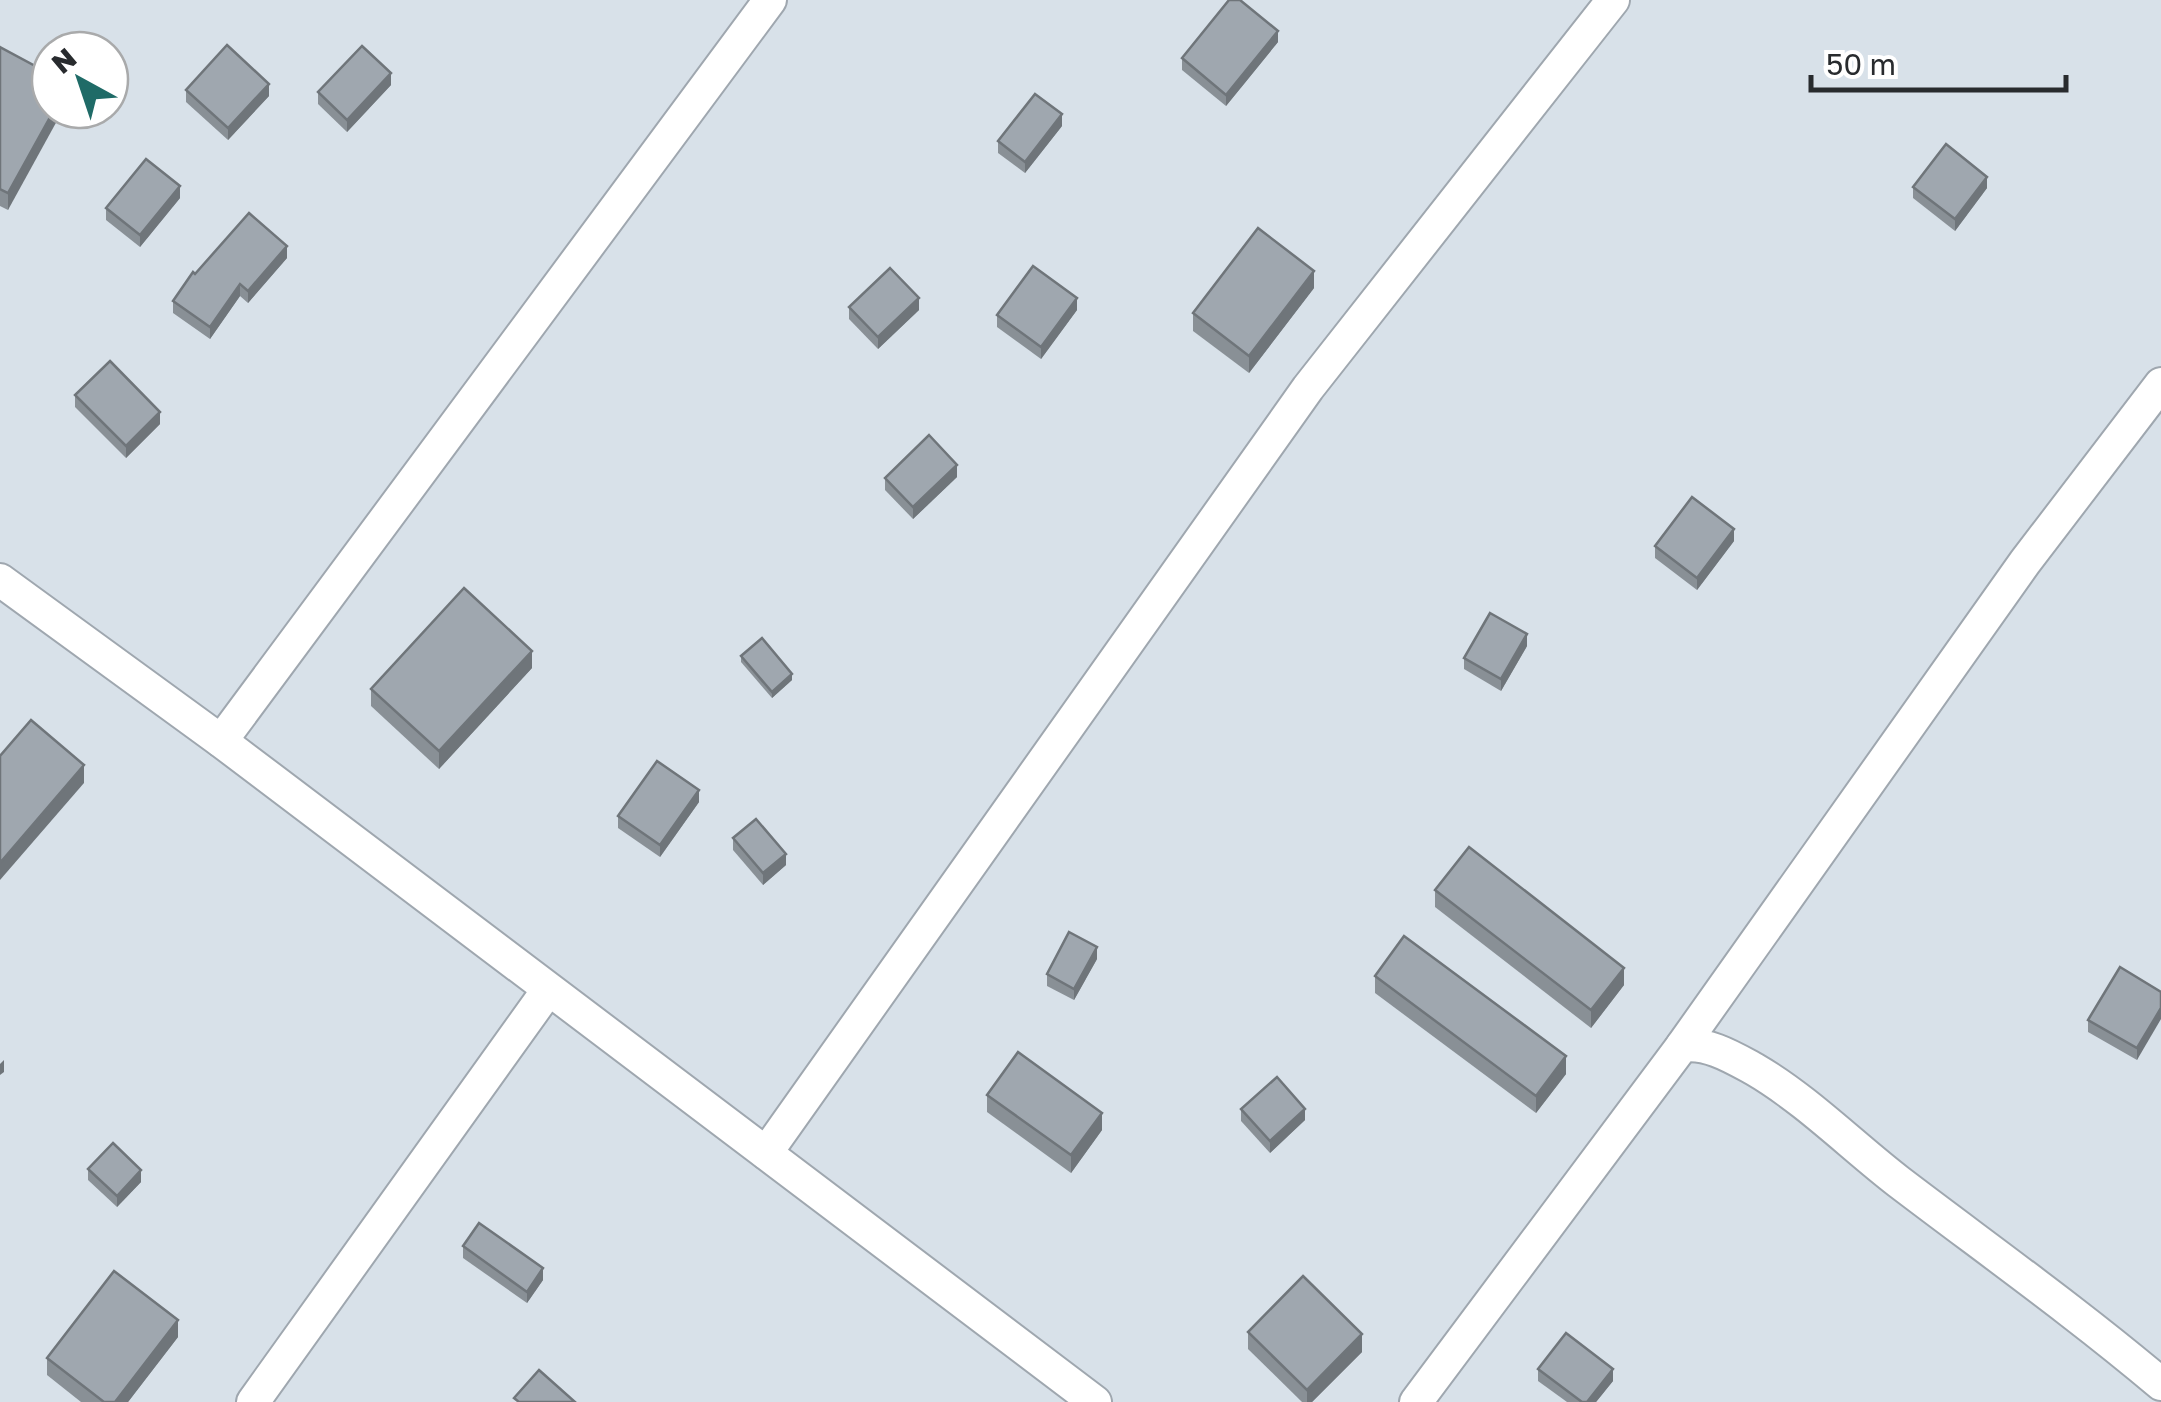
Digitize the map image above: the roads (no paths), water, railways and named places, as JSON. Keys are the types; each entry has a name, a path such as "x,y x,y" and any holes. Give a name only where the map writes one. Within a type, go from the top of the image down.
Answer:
{"street":[{"path":"220,740 770,0"},
{"path":"766,1153 1308,388 1614,0"},
{"path":"1416,1402 1682,1046 2026,562 2161,384"},
{"path":"0,580 220,740 1095,1402"},
{"path":"253,1402 548,990"},
{"path":"1682,1046 1713,1049 1773,1082 2161,1384"}]}
